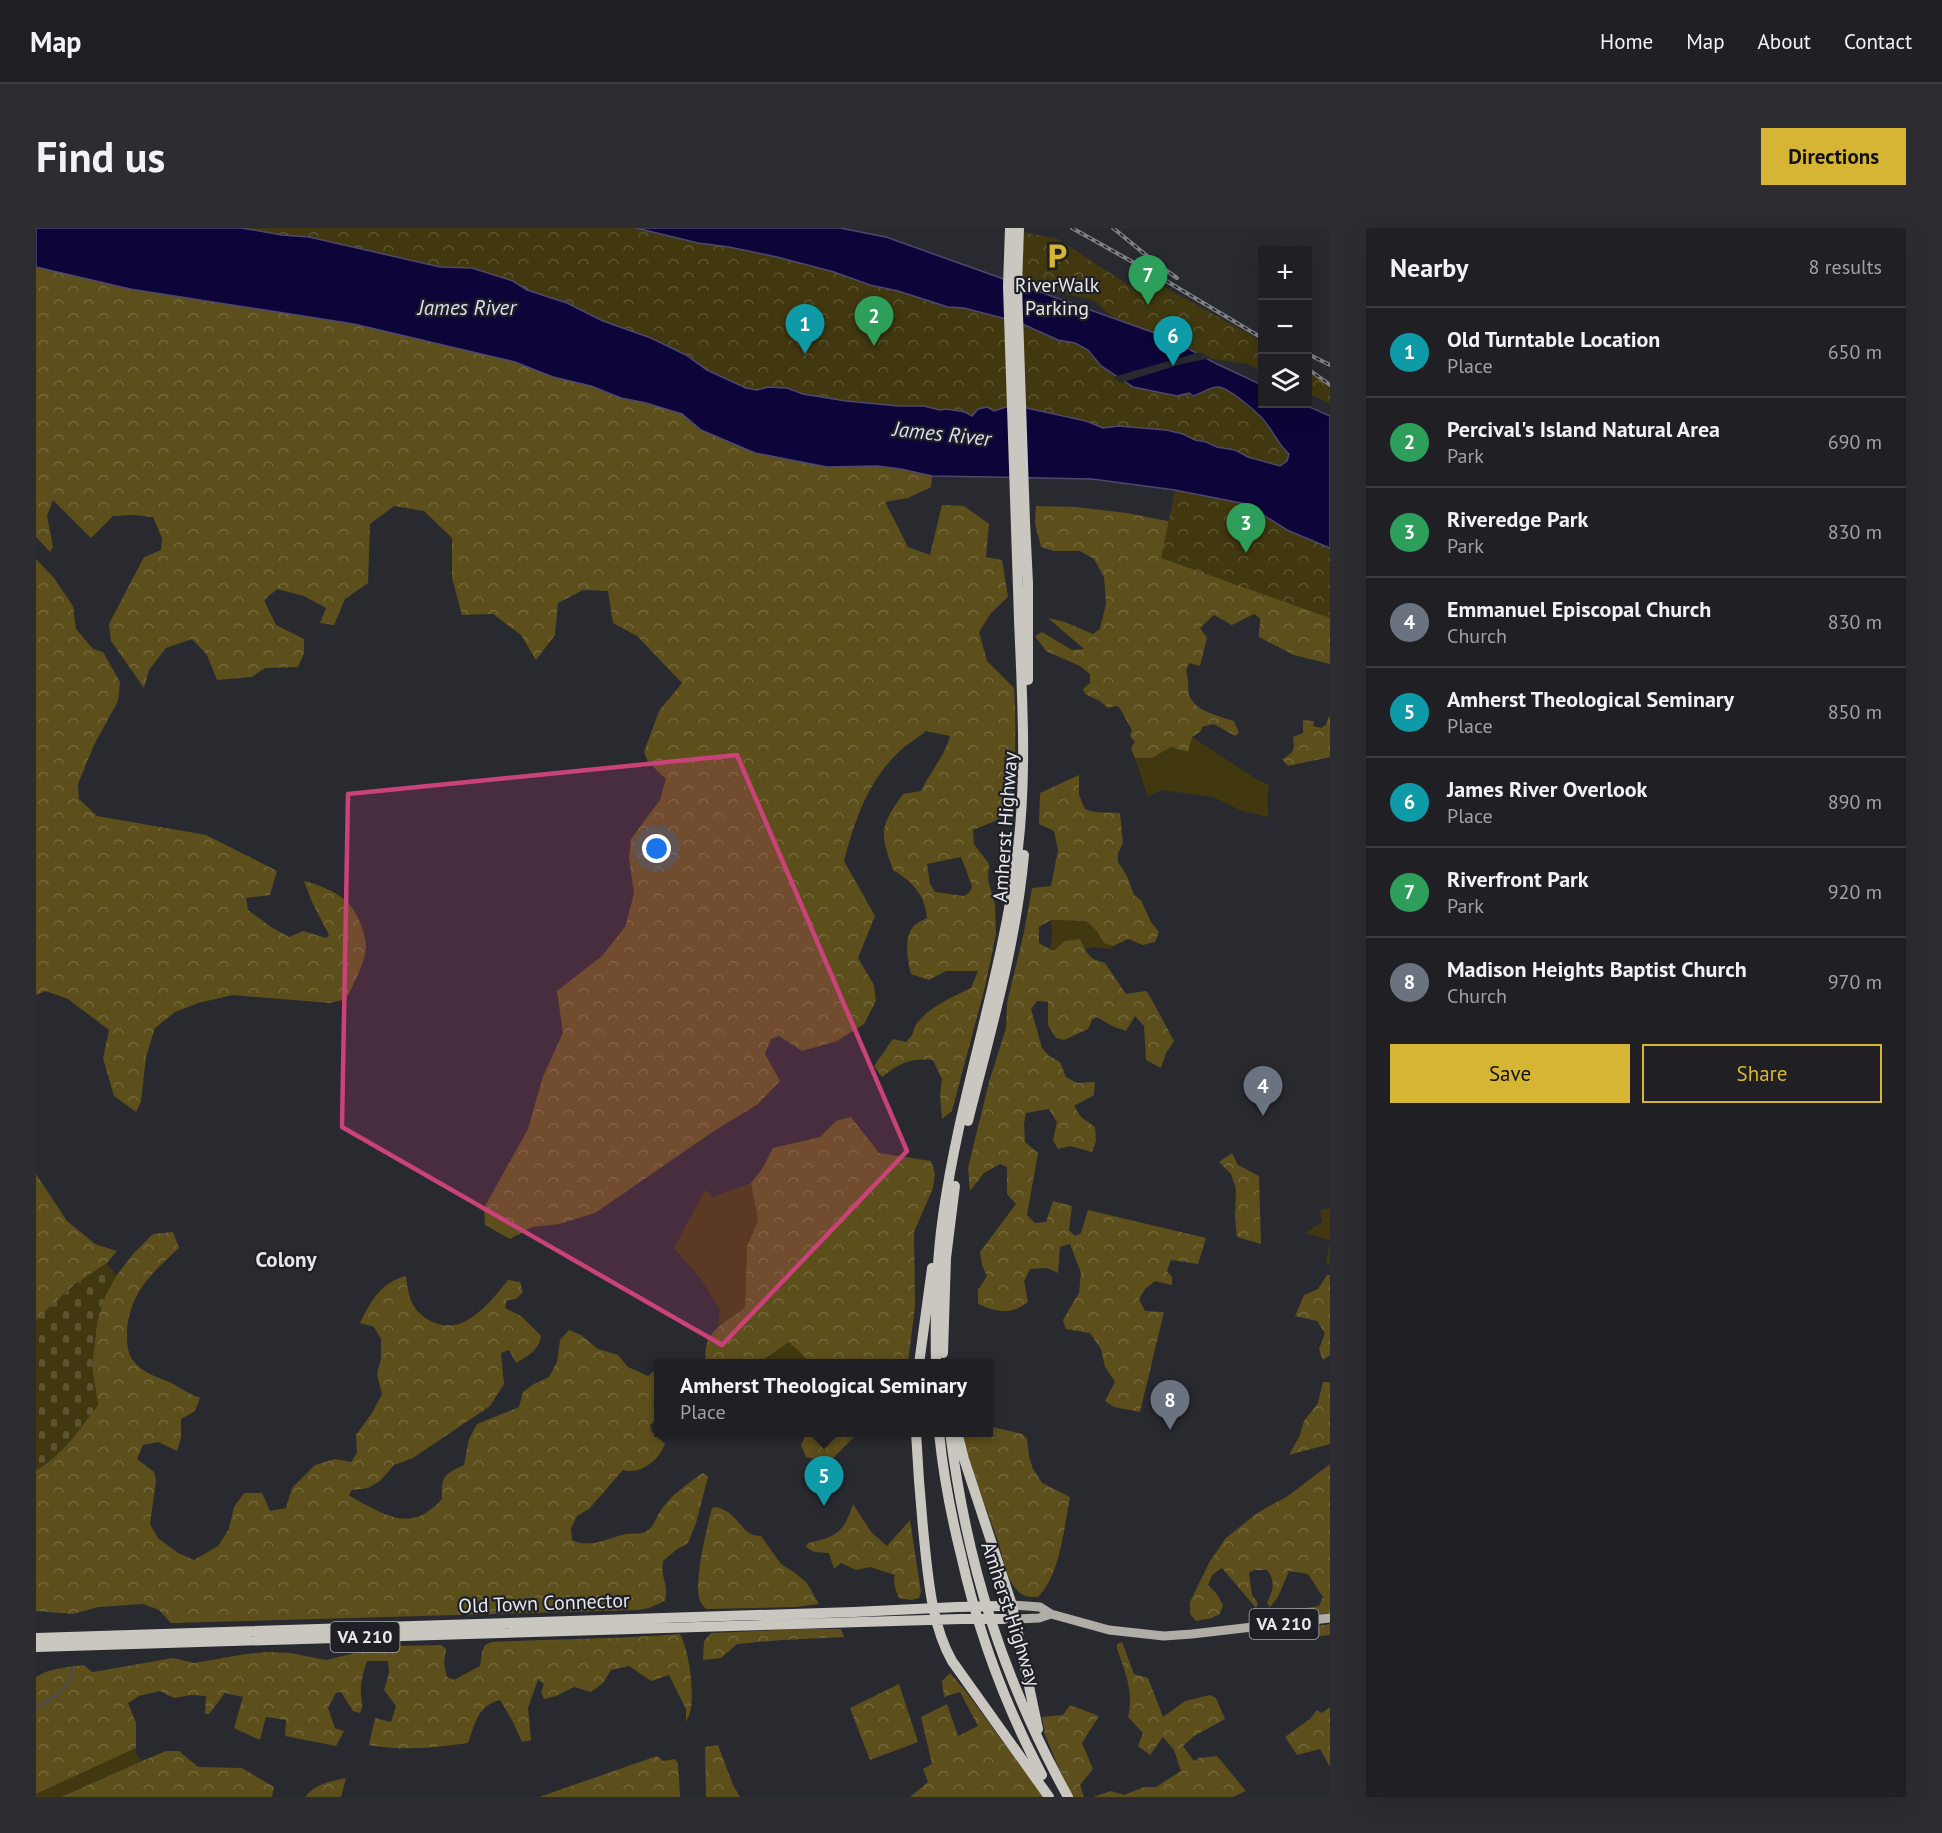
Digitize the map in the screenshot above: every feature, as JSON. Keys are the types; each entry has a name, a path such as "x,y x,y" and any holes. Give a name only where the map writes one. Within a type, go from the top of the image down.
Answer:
{"highway":[{"path":"1010,228 1013,286"},
{"path":"1013,286 1019,228"},
{"name":"Amherst Highway","path":"936,1359 936,1291 942,1217 966,1097 998,969 1010,908 1018,847 1023,766 1020,522 1013,286"},
{"name":"Amherst Highway","path":"943,1359 943,1298 949,1231 960,1159 1010,948 1021,885 1029,769 1028,583 1020,522"},
{"path":"920,1359 928,1288 942,1217"},
{"path":"943,1298 948,1359"},
{"path":"916,1437 919,1494 936,1620 952,1661 1051,1797"},
{"name":"Amherst Highway","path":"940,1437 953,1523 967,1582 988,1653 1020,1731 1051,1797"},
{"name":"Amherst Highway","path":"951,1437 963,1514 979,1585 1019,1700 1068,1797"},
{"path":"958,1437 1010,1619 1035,1722 1057,1776"},
{"name":"Old Town Connector","path":"36,1638 854,1612 1006,1605"},
{"name":"Old Town Connector","path":"36,1647 1010,1619"}],"main road":[{"name":"Old Town Connector","path":"1006,1605 1040,1606 1051,1614 1109,1630 1164,1636 1330,1618"},
{"name":"Old Town Connector","path":"1010,1619 1039,1618 1051,1614"}],"highlighted area":[{"path":"737,755 907,1151 722,1345 342,1127 348,794"}],"green space":[{"path":"242,228 636,228 698,243 777,257 948,307 964,308 1018,322 1058,340 1075,343 1088,350 1101,366 1113,374 1177,396 1189,393 1193,395 1219,387 1229,391 1261,417 1289,455 1287,461 1280,466 1166,430 1118,426 1103,428 1086,421 1022,407 1006,407 994,411 987,407 978,409 972,416 924,406 846,401 803,394 787,388 769,387 757,390 746,388 707,370 686,355 651,338 603,321 567,303 527,290 513,281 492,274 471,268 440,267 348,246"},
{"path":"1023,232 1058,239 1136,290 1152,291 1164,287 1258,339 1258,370 1248,364 1172,350 1129,331 1093,300 1021,284"},
{"path":"36,267 130,289 354,324 515,362 553,377 591,386 621,398 682,414 701,430 755,453 827,467 877,466 932,476 931,487 908,498 885,502 908,547 930,555 942,505 964,506 989,524 986,557 1002,560 1008,597 991,613 979,632 987,661 1014,688 1015,703 1014,808 995,821 973,830 974,844 989,864 988,880 995,904 996,934 985,987 952,1111 942,1119 940,1095 942,1079 933,1060 906,1062 882,1077 874,1066 893,1039 906,1042 912,1036 916,1025 929,1011 971,988 978,971 946,971 929,980 911,974 907,951 909,934 914,926 927,918 926,910 917,890 893,870 884,830 889,815 903,794 921,791 948,743 950,736 926,731 906,745 879,775 858,816 844,861 875,916 858,958 874,985 876,1001 864,1024 837,1041 802,1051 779,1036 771,1039 765,1054 780,1081 758,1104 714,1131 595,1213 559,1224 532,1227 510,1239 485,1225 484,1208 528,1129 543,1076 563,1033 557,991 602,956 625,927 634,894 629,858 631,839 660,800 666,779 648,762 644,752 659,711 682,683 637,636 613,623 608,591 583,590 558,603 555,635 536,660 521,635 493,614 462,615 452,578 452,538 424,511 394,506 370,524 368,583 345,599 334,625 320,623 326,608 304,596 277,589 264,600 276,625 304,639 304,653 298,667 265,668 252,677 217,680 207,655 192,639 166,648 149,670 144,688 111,641 109,624 144,557 161,550 162,538 153,517 113,516 91,538 53,500 47,516 53,547 50,552 36,537","holes":["961,857 972,886 970,892 964,896 935,892 930,884 927,864"]},
{"path":"1312,375 1330,386 1330,404 1312,395"},
{"path":"1175,490 1246,504 1287,530 1330,548 1330,618 1161,558"},
{"path":"1036,506 1076,507 1127,513 1172,522 1330,576 1330,664 1294,655 1259,637 1260,618 1254,614 1232,625 1214,615 1200,628 1207,638 1200,666 1189,663 1186,671 1189,695 1192,701 1202,709 1234,721 1239,733 1235,736 1214,724 1202,727 1201,731 1192,737 1188,752 1171,747 1152,758 1135,758 1131,748 1135,742 1130,736 1132,730 1119,707 1108,708 1100,701 1085,694 1083,689 1090,683 1090,674 1080,666 1046,651 1035,636 1042,632 1072,650 1084,649 1048,618 1065,622 1093,634 1100,629 1106,604 1104,577 1094,559 1080,551 1054,551 1041,547 1035,523"},
{"path":"36,559 54,578 73,606 76,629 93,649 103,652 120,682 118,701 94,745 78,784 79,799 97,816 206,835 277,871 270,895 246,898 248,910 289,937 303,931 326,938 329,935 304,881 326,888 346,901 357,915 366,941 363,960 346,999 330,1003 233,995 198,1003 175,1012 155,1028 146,1057 141,1102 136,1112 114,1096 103,1058 109,1030 68,999 46,991 36,995"},
{"path":"1330,716 1330,757 1288,766 1282,759 1293,750 1293,737 1303,733 1303,720 1314,721 1313,726 1321,728 1326,725"},
{"path":"1192,737 1269,785 1267,802 1269,817 1242,811 1213,797 1161,790 1148,797 1135,758 1152,758 1171,747 1178,747"},
{"path":"1079,775 1079,795 1085,809 1120,813 1123,843 1118,853 1118,862 1127,876 1134,895 1141,900 1151,922 1159,932 1155,942 1143,945 1128,939 1113,946 1104,943 1096,930 1086,921 1051,920 1039,927 1039,943 1053,951 1065,941 1080,939 1093,959 1105,963 1126,994 1146,991 1174,1041 1166,1053 1161,1068 1146,1060 1144,1026 1135,1016 1126,1031 1097,1017 1092,1020 1088,1029 1064,1040 1056,1038 1048,1025 1048,1002 1037,1001 1031,1009 1042,1048 1049,1056 1060,1062 1066,1077 1077,1083 1095,1082 1094,1095 1074,1106 1081,1117 1095,1127 1096,1141 1092,1152 1070,1146 1058,1149 1053,1140 1057,1122 1049,1109 1026,1113 1025,1142 1038,1153 1027,1215 1035,1223 1046,1222 1053,1201 1072,1206 1069,1230 1075,1236 1081,1233 1088,1210 1206,1238 1198,1264 1171,1260 1167,1271 1172,1277 1172,1285 1155,1281 1145,1289 1139,1299 1145,1311 1164,1312 1140,1412 1114,1407 1105,1401 1115,1382 1105,1367 1101,1349 1090,1333 1066,1329 1063,1320 1079,1293 1081,1273 1070,1244 1060,1247 1058,1273 1047,1268 1030,1269 1024,1281 1028,1302 1022,1306 1004,1311 978,1304 978,1290 987,1276 980,1252 1016,1204 1007,1194 1007,1167 1000,1164 984,1173 970,1191 968,1168 989,1082 1006,1028 1007,1003 1032,888 1051,886 1058,850 1054,831 1039,824 1040,793"},
{"path":"1051,920 1086,921 1096,930 1104,943 1113,946 1111,949 1094,947 1085,949 1080,939 1065,941 1053,951 1050,949"},
{"path":"851,1117 879,1153 931,1161 935,1174 933,1188 914,1232 915,1306 908,1359 807,1359 789,1342 765,1359 706,1359 710,1336 722,1324 745,1308 747,1246 758,1221 751,1183 762,1169 773,1148 820,1137 836,1121"},
{"path":"1232,1153 1238,1165 1259,1176 1261,1244 1237,1237 1236,1189 1231,1174 1219,1162"},
{"path":"36,1174 67,1221 95,1244 117,1251 107,1263 75,1284 36,1320"},
{"path":"751,1183 758,1221 747,1246 745,1308 718,1325 720,1310 701,1279 674,1248 705,1190 713,1197"},
{"path":"1330,1208 1330,1240 1305,1233 1322,1222 1320,1210"},
{"path":"173,1232 179,1248 151,1275 137,1295 129,1318 127,1343 132,1359 139,1367 200,1398 195,1411 181,1419 181,1438 177,1451 158,1442 143,1445 137,1459 154,1472 156,1481 150,1524 158,1538 178,1553 194,1560 218,1546 229,1529 234,1507 244,1493 262,1493 270,1511 286,1508 292,1488 315,1465 335,1459 351,1462 357,1453 356,1435 382,1394 377,1374 381,1359 381,1339 374,1327 360,1323 372,1300 383,1288 406,1276 412,1303 421,1315 434,1323 457,1325 477,1314 508,1280 520,1282 523,1292 516,1299 507,1300 505,1308 521,1316 541,1336 535,1349 516,1363 509,1350 501,1353 504,1384 490,1406 413,1458 394,1465 380,1481 368,1488 352,1490 349,1495 378,1511 397,1518 420,1516 435,1506 442,1499 445,1477 464,1465 469,1439 477,1424 519,1407 523,1392 549,1377 557,1362 560,1340 569,1330 581,1335 598,1349 618,1355 628,1367 648,1376 654,1371 654,1422 650,1425 654,1437 657,1437 665,1444 654,1461 648,1465 636,1470 623,1470 589,1509 577,1516 571,1528 572,1540 592,1543 626,1534 646,1532 675,1494 703,1473 708,1477 696,1523 688,1543 663,1561 665,1601 638,1610 171,1623 159,1610 143,1604 98,1607 73,1614 36,1611 36,1470 62,1449 98,1405 92,1367 97,1322 105,1296 116,1276 133,1254 153,1234"},
{"path":"1330,1240 1330,1265 1326,1263"},
{"path":"107,1263 116,1276 105,1296 97,1322 92,1367 98,1405 62,1449 36,1470 36,1320 75,1284"},
{"path":"1327,1275 1330,1275 1330,1355 1323,1360 1319,1349 1325,1333 1317,1321 1295,1316 1304,1295 1318,1289"},
{"path":"789,1341 807,1359 766,1359"},
{"path":"1323,1382 1330,1382 1330,1444 1289,1455 1300,1435 1304,1421 1318,1403"},
{"path":"993,1427 1022,1434 1027,1439 1033,1469 1042,1483 1070,1497 1056,1564 1045,1588 1038,1597 1022,1594 1010,1579 963,1437 993,1437"},
{"path":"805,1437 854,1437 829,1462 806,1457 801,1445"},
{"path":"1330,1464 1330,1613 1261,1620 1264,1614 1319,1606 1323,1597 1308,1574 1289,1571 1278,1597 1270,1607 1267,1603 1272,1590 1272,1578 1267,1570 1254,1570 1249,1573 1252,1595 1258,1603 1256,1608 1222,1568 1212,1575 1208,1585 1223,1605 1220,1614 1196,1621 1190,1614 1190,1602 1210,1561 1226,1538 1257,1513 1288,1496"},
{"path":"853,1504 871,1532 887,1546 910,1520 921,1592 919,1598 911,1600 899,1598 894,1584 895,1575 870,1567 856,1570 841,1563 834,1569 829,1553 814,1552 806,1547 808,1543 838,1532 846,1521"},
{"path":"716,1507 730,1514 748,1532 761,1536 781,1564 807,1583 819,1604 795,1607 706,1609 700,1602 698,1593 699,1569 712,1508"},
{"path":"1330,1624 1330,1635 1285,1640 1284,1631"},
{"path":"841,1629 844,1637 737,1644 721,1658 703,1660 704,1641 711,1633"},
{"path":"680,1634 686,1650 691,1680 692,1700 686,1722 686,1709 669,1675 651,1681 629,1666 611,1670 603,1683 591,1692 574,1687 544,1699 541,1692 544,1684 538,1680 528,1708 531,1740 522,1742 500,1700 482,1711 468,1743 418,1748 369,1745 375,1718 391,1722 396,1706 384,1690 389,1673 388,1661 367,1661 362,1676 360,1713 353,1711 341,1692 336,1693 328,1708 335,1728 344,1731 336,1746 285,1736 286,1720 266,1717 260,1740 234,1728 243,1697 225,1693 209,1714 205,1714 206,1696 191,1695 174,1698 160,1691 139,1696 128,1703 136,1723 136,1748 36,1794 36,1677 65,1667 84,1665 92,1672 173,1658 194,1663 268,1652 290,1653 326,1660 398,1646 441,1645 446,1649 444,1663 447,1677 454,1680 480,1666 485,1645 492,1642"},
{"path":"1122,1642 1134,1674 1148,1678 1163,1717 1185,1701 1210,1695 1216,1698 1225,1719 1194,1736 1183,1746 1194,1761 1199,1758 1217,1756 1246,1791 1233,1797 1093,1797 1111,1791 1124,1795 1144,1787 1156,1787 1181,1771 1174,1750 1163,1737 1150,1755 1138,1746 1143,1733 1128,1717 1129,1690 1117,1648 1117,1644"},
{"path":"950,1673 1044,1797 910,1797 928,1782 923,1769 932,1764 921,1717 947,1704 958,1736 978,1726 960,1692 944,1697 942,1681"},
{"path":"899,1684 918,1742 870,1760 850,1708"},
{"path":"1070,1705 1099,1716 1082,1743 1093,1769 1080,1785 1084,1797 1071,1797 1045,1735 1042,1717 1063,1715"},
{"path":"1330,1707 1330,1767 1320,1749 1297,1755 1285,1737 1310,1719 1317,1710 1322,1713"},
{"path":"718,1745 740,1797 706,1797 705,1747"},
{"path":"136,1748 136,1754 142,1761 61,1797 36,1797 36,1794"},
{"path":"166,1751 179,1751 198,1767 242,1768 274,1787 272,1797 61,1797"},
{"path":"657,1756 663,1761 675,1759 678,1763 680,1797 539,1797"},
{"path":"346,1778 341,1797 305,1797 319,1786"}],"water":[{"name":"James River","path":"36,228 242,228 309,237 440,267 472,268 513,281 527,290 567,303 603,321 651,338 686,355 707,370 746,388 757,390 768,387 787,388 803,394 846,401 924,406 965,412 972,416 978,409 987,407 994,411 1006,407 1022,407 1086,421 1103,428 1118,426 1166,430 1280,466 1287,461 1289,454 1265,421 1229,391 1219,387 1193,396 1189,393 1177,396 1133,387 1101,366 1088,350 1075,343 1058,340 1018,322 964,308 948,307 777,257 698,243 636,228 840,228 886,237 1166,337 1258,383 1258,408 1312,408 1330,416 1330,548 1287,530 1246,504 1175,490 1092,479 932,476 877,466 827,467 755,453 701,430 682,414 621,398 591,386 553,377 515,362 354,324 130,289 36,267"}],"pier":[{"path":"1200,352 1211,358 1182,364 1120,383 1113,377"}],"waterway":[{"path":"36,1707 61,1692 72,1675 74,1666"}],"railway":[{"path":"1072,228 1258,336"},
{"path":"1113,228 1177,278"},
{"path":"1312,356 1330,365"},
{"path":"1312,372 1330,385"}],"place":[{"name":"RiverWalk Parking","path":"1057,256"},
{"name":"Riverfront Park","path":"1148,305"},
{"name":"Percival's Island Natural Area","path":"874,346"},
{"name":"Old Turntable Location","path":"805,354"},
{"name":"James River Overlook","path":"1173,366"},
{"name":"Riveredge Park","path":"1246,553"},
{"name":"Emmanuel Episcopal Church","path":"1263,1116"},
{"name":"Madison Heights Baptist Church","path":"1170,1430"},
{"name":"Amherst Theological Seminary","path":"824,1506"}],"district":[{"name":"Colony","path":"286,1260"}]}
